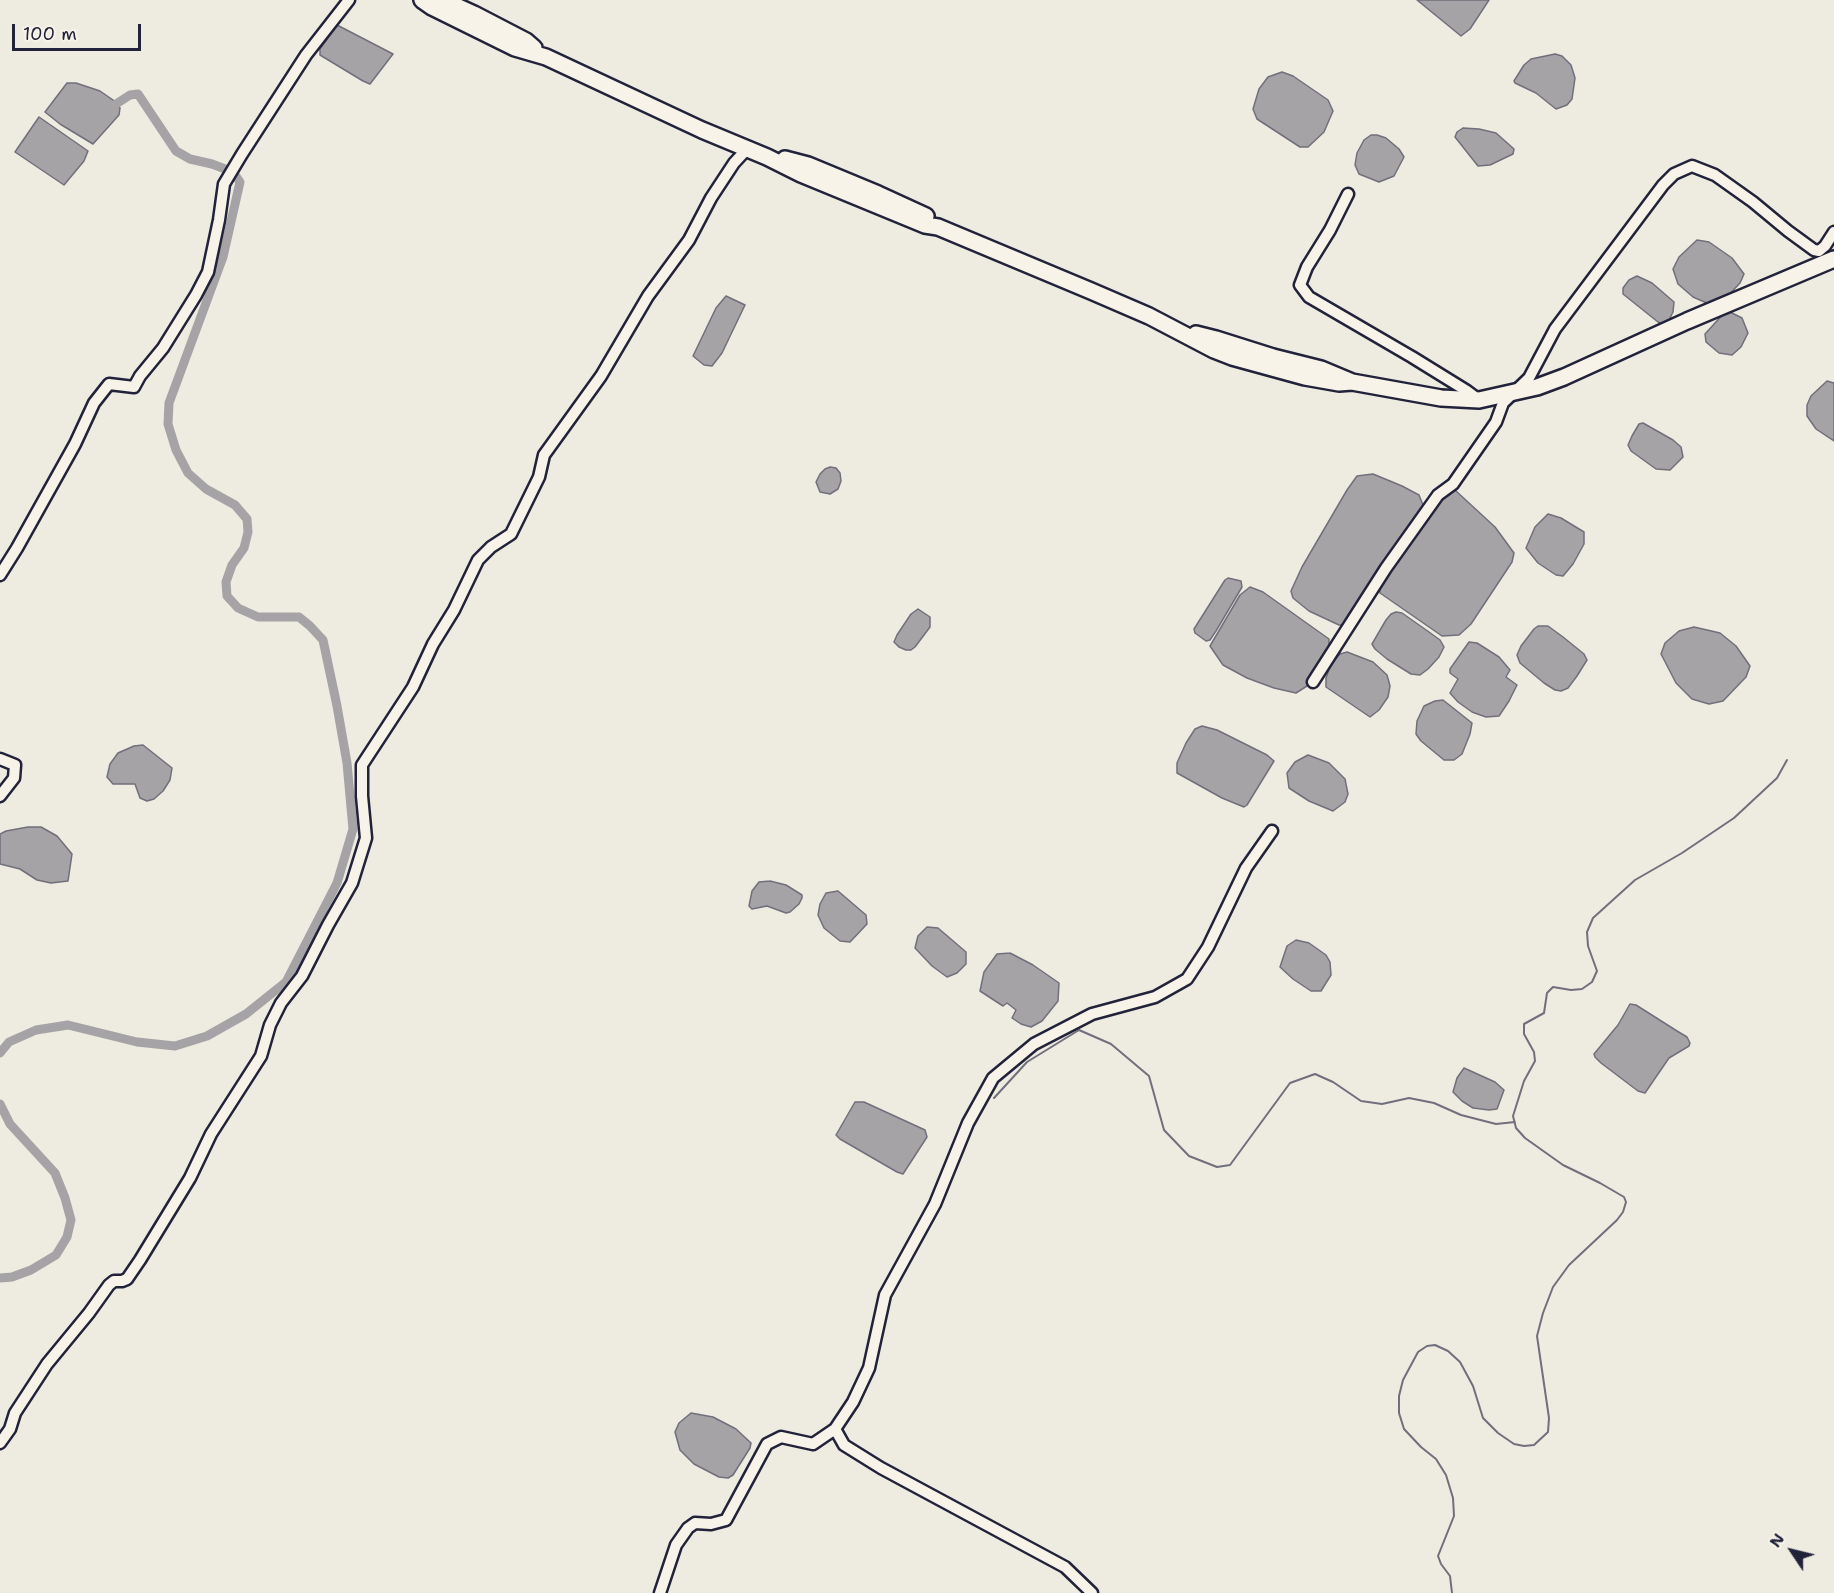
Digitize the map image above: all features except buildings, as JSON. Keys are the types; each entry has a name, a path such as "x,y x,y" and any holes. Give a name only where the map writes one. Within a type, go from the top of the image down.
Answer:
{"main road":[{"path":"422,0 516,48 546,57 702,130 767,157 808,165 911,208 938,227 1091,291 1179,331 1214,350 1305,377 1339,383 1352,382 1441,398 1479,400 1515,393 1563,377 1834,259"},
{"path":"443,0 526,41 546,57"}],"street":[{"path":"0,575 17,549 75,444 94,403 108,384 134,387 163,348 196,295 208,272 224,184 306,55 349,0"},
{"path":"0,1443 10,1429 15,1413 47,1364 109,1285 114,1281 127,1279 140,1260 190,1178 211,1134 261,1056 270,1024 281,1003 302,976 352,883 366,838 362,765 412,687 478,560 491,547 511,534 539,477 544,455 601,376 648,296 689,240 711,198 747,149"},
{"path":"1313,682 1386,568 1438,495 1453,484 1496,422 1503,403 1529,378 1555,329 1663,184 1674,174 1692,166 1715,175 1814,250 1819,251 1825,246 1834,232"},
{"path":"1347,194 1330,230 1307,267 1300,285 1309,297 1479,400"},
{"path":"0,759 15,765 14,778 0,796"},
{"path":"660,1593 676,1545 688,1528 695,1523 711,1524 726,1520 767,1444 781,1437 813,1444 835,1429 869,1368 885,1295 935,1204 968,1123 993,1078 1034,1044 1092,1014 1155,998 1187,979 1208,947 1246,868 1272,831"},
{"path":"835,1429 844,1445 891,1474 1065,1567 1092,1593"}],"shaded area":[{"path":"1417,0 1489,0 1470,29 1461,36"},
{"path":"337,25 393,54 370,84 320,55 320,49"},
{"path":"1555,54 1562,56 1571,65 1575,78 1572,99 1567,105 1556,109 1536,93 1514,81 1524,65 1531,59"},
{"path":"1282,72 1293,76 1328,100 1333,111 1324,132 1308,147 1300,147 1257,119 1253,109 1259,89 1268,77"},
{"path":"67,83 76,83 100,91 120,108 119,115 93,144 45,112"},
{"path":"39,117 88,151 84,161 64,185 15,152"},
{"path":"1463,128 1496,133 1514,149 1513,154 1490,165 1478,166 1455,137 1457,132"},
{"path":"1371,135 1386,138 1399,149 1404,157 1394,176 1379,182 1359,174 1355,165 1357,153 1364,140"},
{"path":"1697,240 1709,242 1732,258 1744,274 1740,283 1723,301 1709,304 1693,297 1678,284 1673,269 1679,257"},
{"path":"1637,276 1652,283 1674,302 1669,320 1663,324 1623,294 1623,288 1629,280"},
{"path":"726,296 745,305 722,353 712,366 704,365 693,356 716,308"},
{"path":"1725,312 1742,318 1748,333 1741,347 1732,355 1719,353 1706,342 1705,334"},
{"path":"1827,381 1834,383 1834,441 1816,429 1807,416 1807,405 1811,396"},
{"path":"1643,423 1681,447 1683,457 1670,470 1656,469 1631,451 1628,445 1639,424"},
{"path":"830,467 836,468 840,473 841,481 838,489 830,494 820,492 816,482 820,474"},
{"path":"1373,474 1419,495 1423,505 1345,625 1339,625 1309,611 1293,598 1291,591 1302,567 1347,490 1357,476"},
{"path":"1449,491 1456,491 1495,527 1514,553 1512,562 1471,624 1459,635 1442,636 1380,593 1379,582 1427,515"},
{"path":"1548,514 1561,518 1584,532 1584,544 1563,576 1556,575 1538,563 1526,548 1535,527"},
{"path":"1228,578 1241,581 1242,587 1210,640 1206,641 1195,633 1194,629"},
{"path":"1250,587 1263,592 1329,639 1329,648 1307,686 1296,693 1247,678 1223,665 1210,646 1240,595"},
{"path":"918,609 930,617 930,627 915,647 906,650 894,642 911,614"},
{"path":"1396,612 1402,613 1440,640 1444,647 1439,657 1420,675 1411,674 1387,659 1372,644 1386,620"},
{"path":"1538,626 1548,626 1584,654 1587,660 1568,688 1561,691 1544,683 1520,663 1517,655 1521,646"},
{"path":"1694,627 1720,633 1736,646 1750,666 1746,677 1723,701 1709,704 1692,699 1676,683 1661,654 1665,643 1679,631"},
{"path":"1469,642 1477,643 1499,657 1510,670 1506,677 1517,685 1499,716 1486,717 1472,712 1450,693 1458,679 1450,673 1450,669"},
{"path":"1347,652 1373,662 1387,675 1390,686 1388,697 1379,710 1370,717 1326,687 1326,678 1331,664 1340,654"},
{"path":"1443,700 1472,723 1462,754 1454,760 1444,760 1416,734 1417,721 1424,706"},
{"path":"1202,726 1217,730 1267,755 1274,761 1244,807 1222,798 1177,773 1177,763 1186,743 1195,729"},
{"path":"143,745 172,768 170,780 163,791 154,799 147,801 140,798 135,784 113,784 107,777 110,764 118,753"},
{"path":"1308,755 1329,763 1345,779 1348,794 1345,802 1333,811 1309,801 1289,788 1287,773 1295,762"},
{"path":"28,827 41,827 57,836 72,854 68,881 51,883 37,880 20,869 0,864 0,834"},
{"path":"770,881 786,885 802,895 799,904 786,913 767,906 752,909 749,906 752,891 759,882"},
{"path":"838,891 866,915 867,924 850,942 840,941 824,928 818,915 820,904 826,893"},
{"path":"927,927 938,928 966,952 966,964 957,973 947,977 932,966 915,948 918,936"},
{"path":"1296,940 1309,943 1326,955 1330,962 1331,975 1321,991 1311,991 1280,967 1287,946"},
{"path":"1010,953 1059,983 1058,1001 1042,1021 1031,1027 1012,1018 1016,1010 1007,1003 1003,1006 980,991 984,972 997,954"},
{"path":"1630,1004 1636,1005 1687,1037 1690,1043 1689,1046 1669,1058 1645,1093 1638,1091 1601,1063 1594,1054 1618,1025"},
{"path":"1464,1068 1495,1082 1504,1090 1497,1109 1473,1108 1453,1092 1457,1078"},
{"path":"855,1102 864,1102 925,1130 927,1137 903,1174 836,1135"},
{"path":"691,1413 713,1417 736,1429 751,1443 733,1475 728,1478 719,1477 694,1464 680,1450 675,1432 679,1423"}],"waterway":[{"path":"0,1053 9,1042 36,1030 68,1025 137,1042 175,1046 207,1036 246,1014 286,982 337,883 353,829 347,763 323,640 299,617 258,617 238,608 227,596 226,582 232,565 244,548 248,532 247,519 235,505 206,489 188,473 176,450 168,424 169,403 223,257 240,182 233,172 190,159 176,151 138,94 130,95 116,104"},
{"path":"1452,1593 1450,1576 1438,1556 1454,1516 1453,1498 1446,1475 1436,1459 1404,1429 1399,1413 1399,1396 1403,1380 1418,1352 1427,1346 1435,1345 1448,1351 1460,1362 1473,1386 1483,1418 1498,1433 1514,1444 1534,1445 1548,1432 1549,1418 1537,1336 1543,1313 1553,1287 1569,1265 1617,1220 1626,1202 1624,1197 1563,1165 1525,1138 1516,1128 1513,1116 1524,1081 1535,1061 1534,1052 1524,1034 1524,1024 1544,1013 1547,993 1553,987 1582,989 1592,982 1597,971 1588,946 1587,932 1593,918 1635,880 1682,853 1734,818 1777,778 1787,760"},
{"path":"994,1098 1027,1062 1079,1030 1111,1044 1149,1076 1164,1130 1189,1156 1217,1167 1230,1165 1290,1083 1315,1074 1333,1082 1361,1101 1382,1104 1409,1098 1434,1103 1461,1115 1496,1124 1515,1122"},
{"path":"0,1104 10,1124 55,1173 71,1220 67,1237 56,1255 31,1270 12,1277 0,1278"}]}
